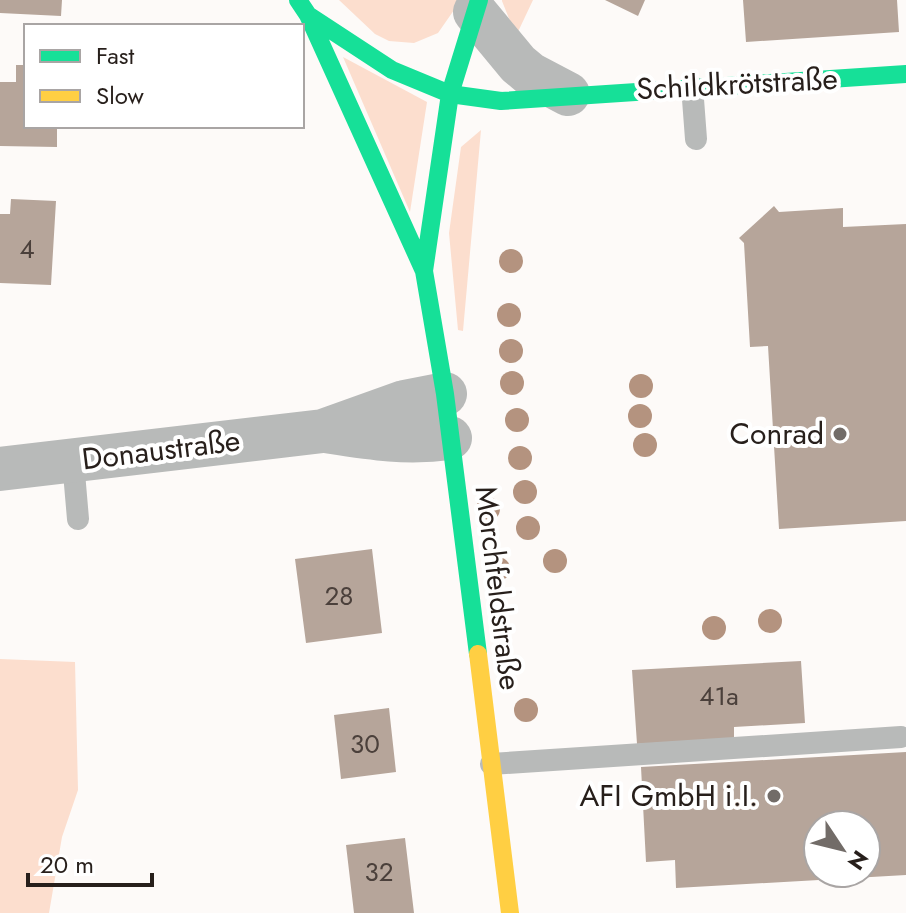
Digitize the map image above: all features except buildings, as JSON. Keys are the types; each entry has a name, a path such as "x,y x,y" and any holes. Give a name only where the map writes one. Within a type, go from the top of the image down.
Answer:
{"main road":[{"name":"Morchfeldstraße","path":"424,271 450,94 477,6"},
{"name":"Morchfeldstraße","path":"303,7 392,70 450,94"},
{"name":"Morchfeldstraße","path":"303,7 424,271 445,394 510,913"},
{"name":"Schildkrötstraße","path":"450,94 501,101 568,94 906,74"}],"street":[{"path":"477,6 518,64 530,74 568,94"},
{"name":"Donaustraße","path":"0,469 323,431 404,402 445,394"},
{"name":"Donaustraße","path":"323,431 387,441 417,442 450,438"}],"lane":[{"path":"692,86 696,139"},
{"path":"73,461 78,519"},
{"path":"491,764 901,737"}],"shaded area":[{"path":"339,0 461,0 438,33 414,43 389,41 375,34"},
{"path":"533,0 516,36 502,1"},
{"path":"343,57 427,102 410,212"},
{"path":"481,130 463,331 458,330 449,233 461,147"},
{"path":"0,659 75,662 78,790 62,837 49,913 0,913"}],"traffic: fast":[{"path":"298,0 308,15 424,271 445,394 478,654"},
{"path":"424,271 450,94 479,0"},
{"path":"308,15 392,70 450,94 501,101 906,74"}],"traffic: slow":[{"path":"478,654 510,913"}],"place":[{"name":"Conrad","path":"840,434"},
{"name":"AFI GmbH i.I.","path":"774,796"}]}
